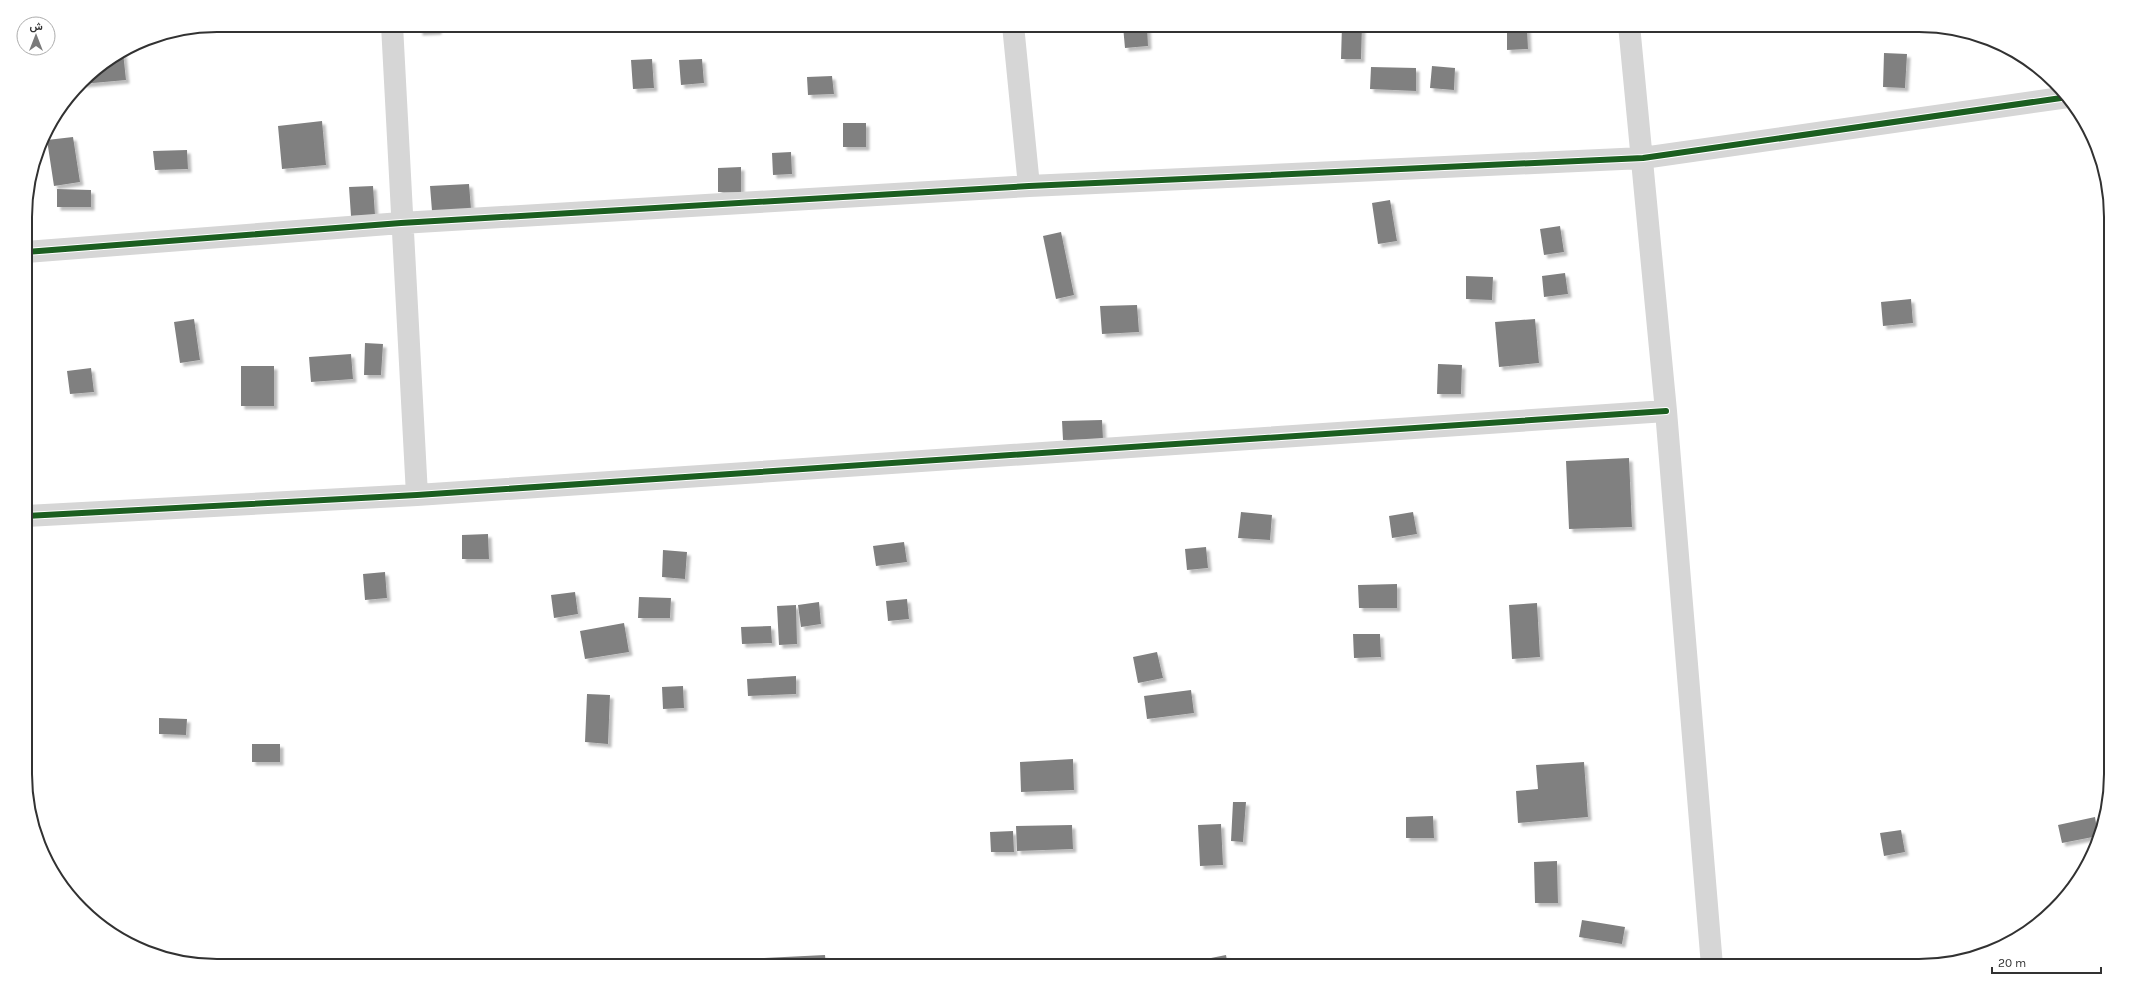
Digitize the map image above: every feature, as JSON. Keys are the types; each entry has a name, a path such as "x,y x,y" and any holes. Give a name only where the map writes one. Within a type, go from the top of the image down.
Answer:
{"street":[{"path":"392,32 401,223 417,495"},
{"path":"1015,32 1029,186"},
{"path":"1630,32 1643,158 1666,411 1711,959"},
{"path":"32,252 401,223 1029,186 1643,158 2060,98"},
{"path":"32,516 417,495 1666,411"}],"building":[{"path":"1124,32 1147,32 1148,46 1125,48"},
{"path":"1342,32 1362,32 1361,59 1341,59"},
{"path":"1507,32 1527,32 1528,49 1507,50"},
{"path":"1884,53 1907,54 1905,88 1883,87"},
{"path":"124,58 126,80 89,83 114,63"},
{"path":"652,59 654,88 633,89 631,60"},
{"path":"702,59 704,83 681,85 679,60"},
{"path":"1432,66 1455,68 1454,90 1430,88"},
{"path":"1371,67 1416,68 1416,91 1370,89"},
{"path":"832,76 834,94 808,95 807,77"},
{"path":"322,121 326,165 282,169 278,126"},
{"path":"843,123 866,123 866,147 843,147"},
{"path":"73,137 80,182 54,186 47,143 49,140"},
{"path":"187,150 188,169 155,170 153,151"},
{"path":"791,152 792,174 773,175 772,153"},
{"path":"741,167 741,192 718,192 718,168"},
{"path":"469,184 471,209 432,211 430,186"},
{"path":"373,186 375,215 351,216 349,187"},
{"path":"57,189 91,190 91,207 57,207"},
{"path":"1390,200 1397,241 1378,244 1372,203"},
{"path":"1560,226 1564,252 1544,255 1540,229"},
{"path":"1061,232 1074,295 1056,299 1043,236"},
{"path":"1565,273 1568,294 1544,297 1542,276"},
{"path":"1466,276 1493,277 1492,300 1466,299"},
{"path":"1911,299 1913,323 1883,326 1881,302"},
{"path":"1137,305 1139,332 1102,334 1100,306"},
{"path":"194,319 200,360 180,363 174,322"},
{"path":"1535,319 1539,363 1499,367 1495,322"},
{"path":"365,343 383,344 381,375 364,375"},
{"path":"351,354 353,379 311,382 309,357"},
{"path":"1438,364 1462,365 1461,394 1437,394"},
{"path":"241,366 274,366 274,406 241,406"},
{"path":"91,368 94,392 70,394 67,371"},
{"path":"1102,420 1103,439 1063,440 1062,421"},
{"path":"1629,458 1632,527 1569,529 1566,461"},
{"path":"1241,512 1272,515 1270,540 1238,538"},
{"path":"1413,512 1417,534 1392,538 1389,516"},
{"path":"488,534 489,559 462,559 462,535"},
{"path":"904,542 907,562 876,566 873,546"},
{"path":"1206,547 1208,568 1187,570 1185,549"},
{"path":"663,550 687,552 685,579 662,577"},
{"path":"385,572 387,598 365,600 363,574"},
{"path":"1397,584 1397,608 1359,608 1358,585"},
{"path":"575,592 578,614 554,618 551,595"},
{"path":"639,597 671,598 670,618 638,618"},
{"path":"907,599 909,619 888,621 886,601"},
{"path":"819,602 821,624 801,627 798,605"},
{"path":"1537,603 1540,657 1512,659 1509,605"},
{"path":"796,605 797,644 779,645 777,606"},
{"path":"624,623 629,652 585,659 580,631"},
{"path":"771,626 772,643 742,644 741,627"},
{"path":"1353,634 1380,634 1381,657 1354,658"},
{"path":"1157,652 1163,678 1138,683 1133,657"},
{"path":"796,676 796,694 748,696 747,679"},
{"path":"683,686 684,708 663,709 662,687"},
{"path":"1191,690 1194,713 1147,719 1144,696"},
{"path":"587,694 610,695 608,744 585,742"},
{"path":"159,718 187,719 186,735 159,734"},
{"path":"252,744 280,744 280,762 252,762"},
{"path":"1073,759 1074,790 1021,792 1020,762"},
{"path":"1584,762 1588,817 1518,823 1516,791 1538,789 1536,765"},
{"path":"1233,802 1246,802 1243,842 1231,841"},
{"path":"1433,816 1434,838 1406,838 1406,817"},
{"path":"2095,817 2096,826 2093,837 2062,843 2058,825"},
{"path":"1221,824 1223,865 1200,866 1198,825"},
{"path":"1072,825 1073,849 1017,851 1016,826"},
{"path":"1901,830 1905,852 1884,856 1880,833"},
{"path":"1013,831 1014,852 991,852 990,832"},
{"path":"1557,861 1558,903 1535,903 1534,862"},
{"path":"1582,920 1625,927 1622,944 1579,937"},
{"path":"825,955 825,959 744,959"},
{"path":"1226,955 1227,959 1206,959"}],"cycle path":[{"path":"32,252 401,223 1029,186 1643,158 2060,98"},
{"path":"32,516 417,495 1666,411"}]}
